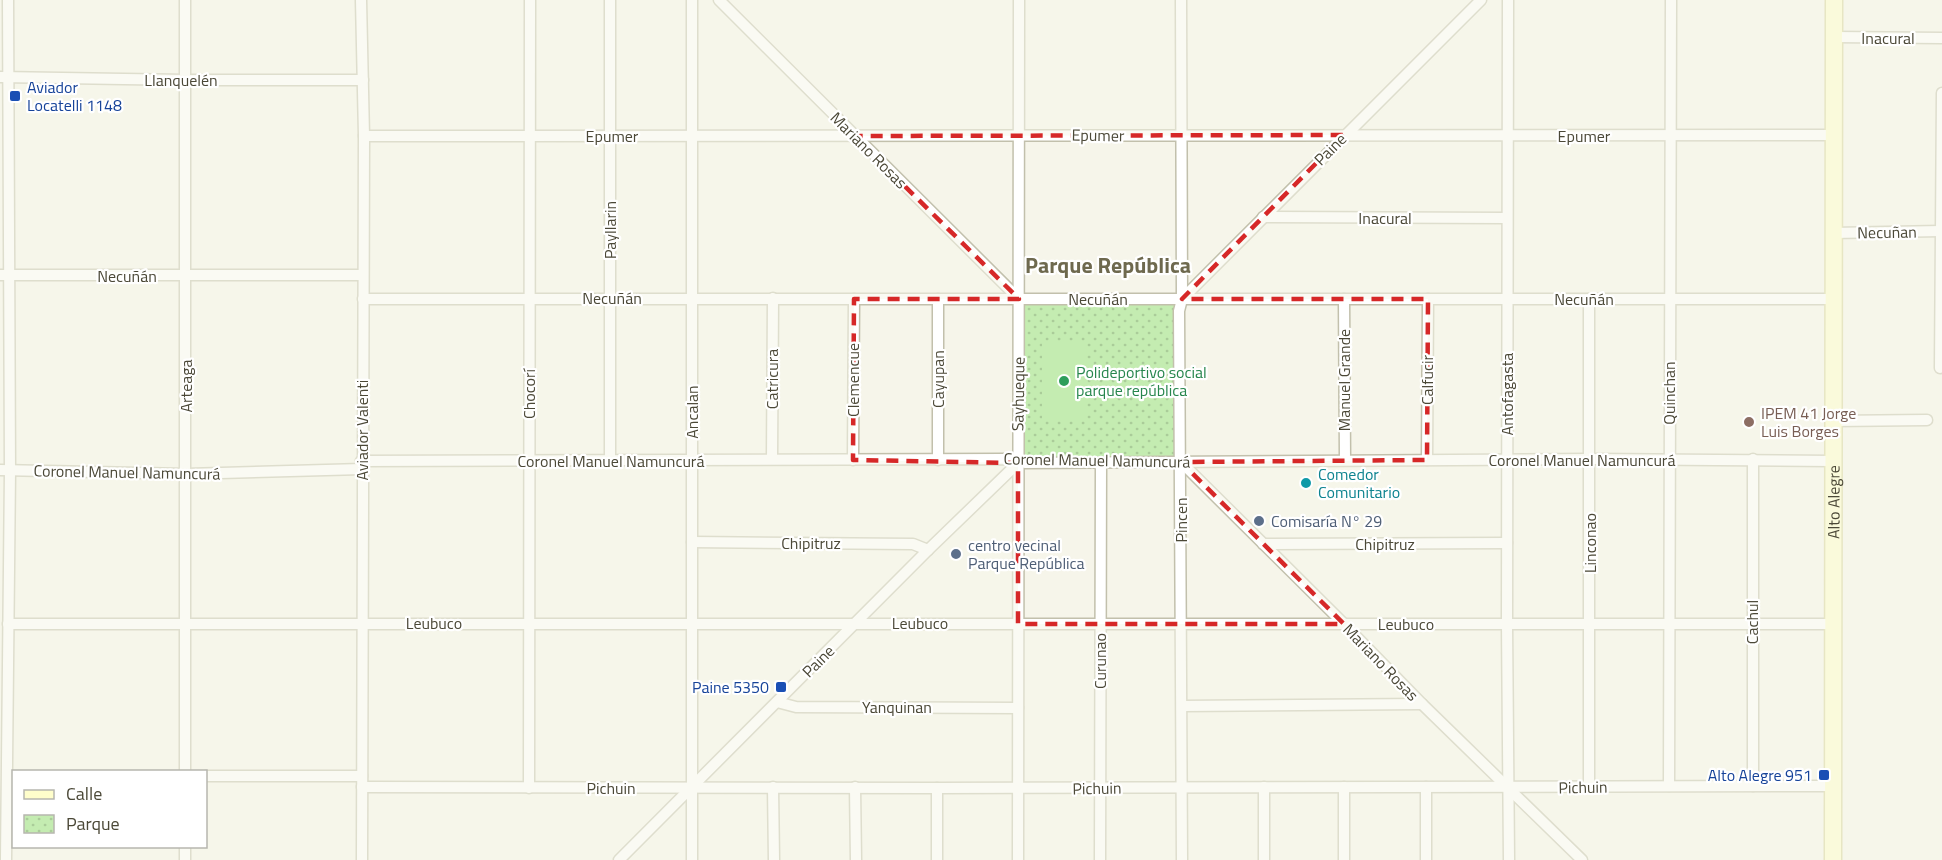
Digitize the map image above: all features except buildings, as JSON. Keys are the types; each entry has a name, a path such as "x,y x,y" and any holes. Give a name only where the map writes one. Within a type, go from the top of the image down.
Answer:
{"main road":[{"name":"Alto Alegre","path":"1833,860 1834,0"}],"street":[{"path":"6,860 10,775 5,470 4,78 8,0"},
{"name":"Arteaga","path":"185,0 185,770"},
{"name":"Aviador Valenti","path":"361,0 364,136 362,860"},
{"name":"Chocorí","path":"530,0 528,461 530,788"},
{"name":"Payllarin","path":"610,0 610,460"},
{"name":"Ancalan","path":"692,0 692,860"},
{"name":"Mariano Rosas","path":"719,0 1019,298"},
{"name":"Sayhueque","path":"1018,0 1018,860"},
{"name":"Pincen","path":"1181,0 1182,299 1179,311 1182,860"},
{"name":"Paine","path":"1182,299 1480,0"},
{"name":"Antofagasta","path":"1508,0 1509,860"},
{"name":"Quinchan","path":"1669,786 1671,0"},
{"name":"Inacural","path":"1834,37 1942,38"},
{"name":"Llanquelén","path":"4,78 363,80"},
{"path":"1940,368 1942,93"},
{"name":"Epumer","path":"364,136 1833,135"},
{"name":"Inacural","path":"1263,217 1507,219"},
{"name":"Necuñan","path":"1833,233 1941,231"},
{"name":"Necuñán","path":"5,275 363,275"},
{"name":"Catricura","path":"772,459 773,298"},
{"name":"Necuñán","path":"363,299 1833,299"},
{"name":"Clemencue","path":"853,460 854,299"},
{"name":"Cayupan","path":"938,299 938,460"},
{"name":"Manuel Grande","path":"1344,299 1345,460"},
{"name":"Calfucir","path":"1427,460 1428,299"},
{"name":"Linconao","path":"1589,299 1589,787"},
{"path":"1832,421 1927,420"},
{"name":"Coronel Manuel Namuncurá","path":"5,470 186,474 362,465 772,459 1005,459 1017,463 1590,459 1832,461"},
{"name":"Cachul","path":"1753,459 1753,786"},
{"name":"Mariano Rosas","path":"1181,462 1422,704 1582,860"},
{"name":"Paine","path":"619,860 1017,463"},
{"name":"Curunao","path":"1100,860 1101,463"},
{"name":"Chipitruz","path":"692,542 913,544 928,550"},
{"name":"Chipitruz","path":"1263,544 1507,543"},
{"name":"Leubuco","path":"8,624 1182,622 1833,624"},
{"name":"Yanquinan","path":"777,702 796,707 1018,708"},
{"path":"1182,706 1422,704"},
{"name":"Pichuin","path":"207,776 530,788 1832,786"},
{"path":"774,787 774,860"},
{"path":"855,787 856,860"},
{"path":"1264,787 1264,860"},
{"path":"1344,787 1344,860"},
{"path":"1426,787 1426,860"},
{"path":"937,788 937,860"}],"highlighted area":[{"path":"1344,135 1182,299 1428,299 1427,460 1181,462 1344,624 1018,624 1018,463 853,460 854,299 1019,299 854,136"}],"green space":[{"path":"1019,299 1182,299 1181,462 1018,463"},
{"name":"Polideportivo social parque república","path":"1042,343 1086,343 1087,419 1042,419"}],"place":[{"name":"Aviador Locatelli 1148","path":"15,96"},
{"name":"Polideportivo social parque república","path":"1064,381"},
{"name":"IPEM 41 Jorge Luis Borges","path":"1749,422"},
{"name":"Comedor Comunitario","path":"1306,483"},
{"name":"Comisaría N° 29","path":"1259,521"},
{"name":"centro vecinal Parque República","path":"956,554"},
{"name":"Paine 5350","path":"781,687"},
{"name":"Alto Alegre 951","path":"1824,775"}],"district":[{"name":"Parque República","path":"1108,265"}]}
